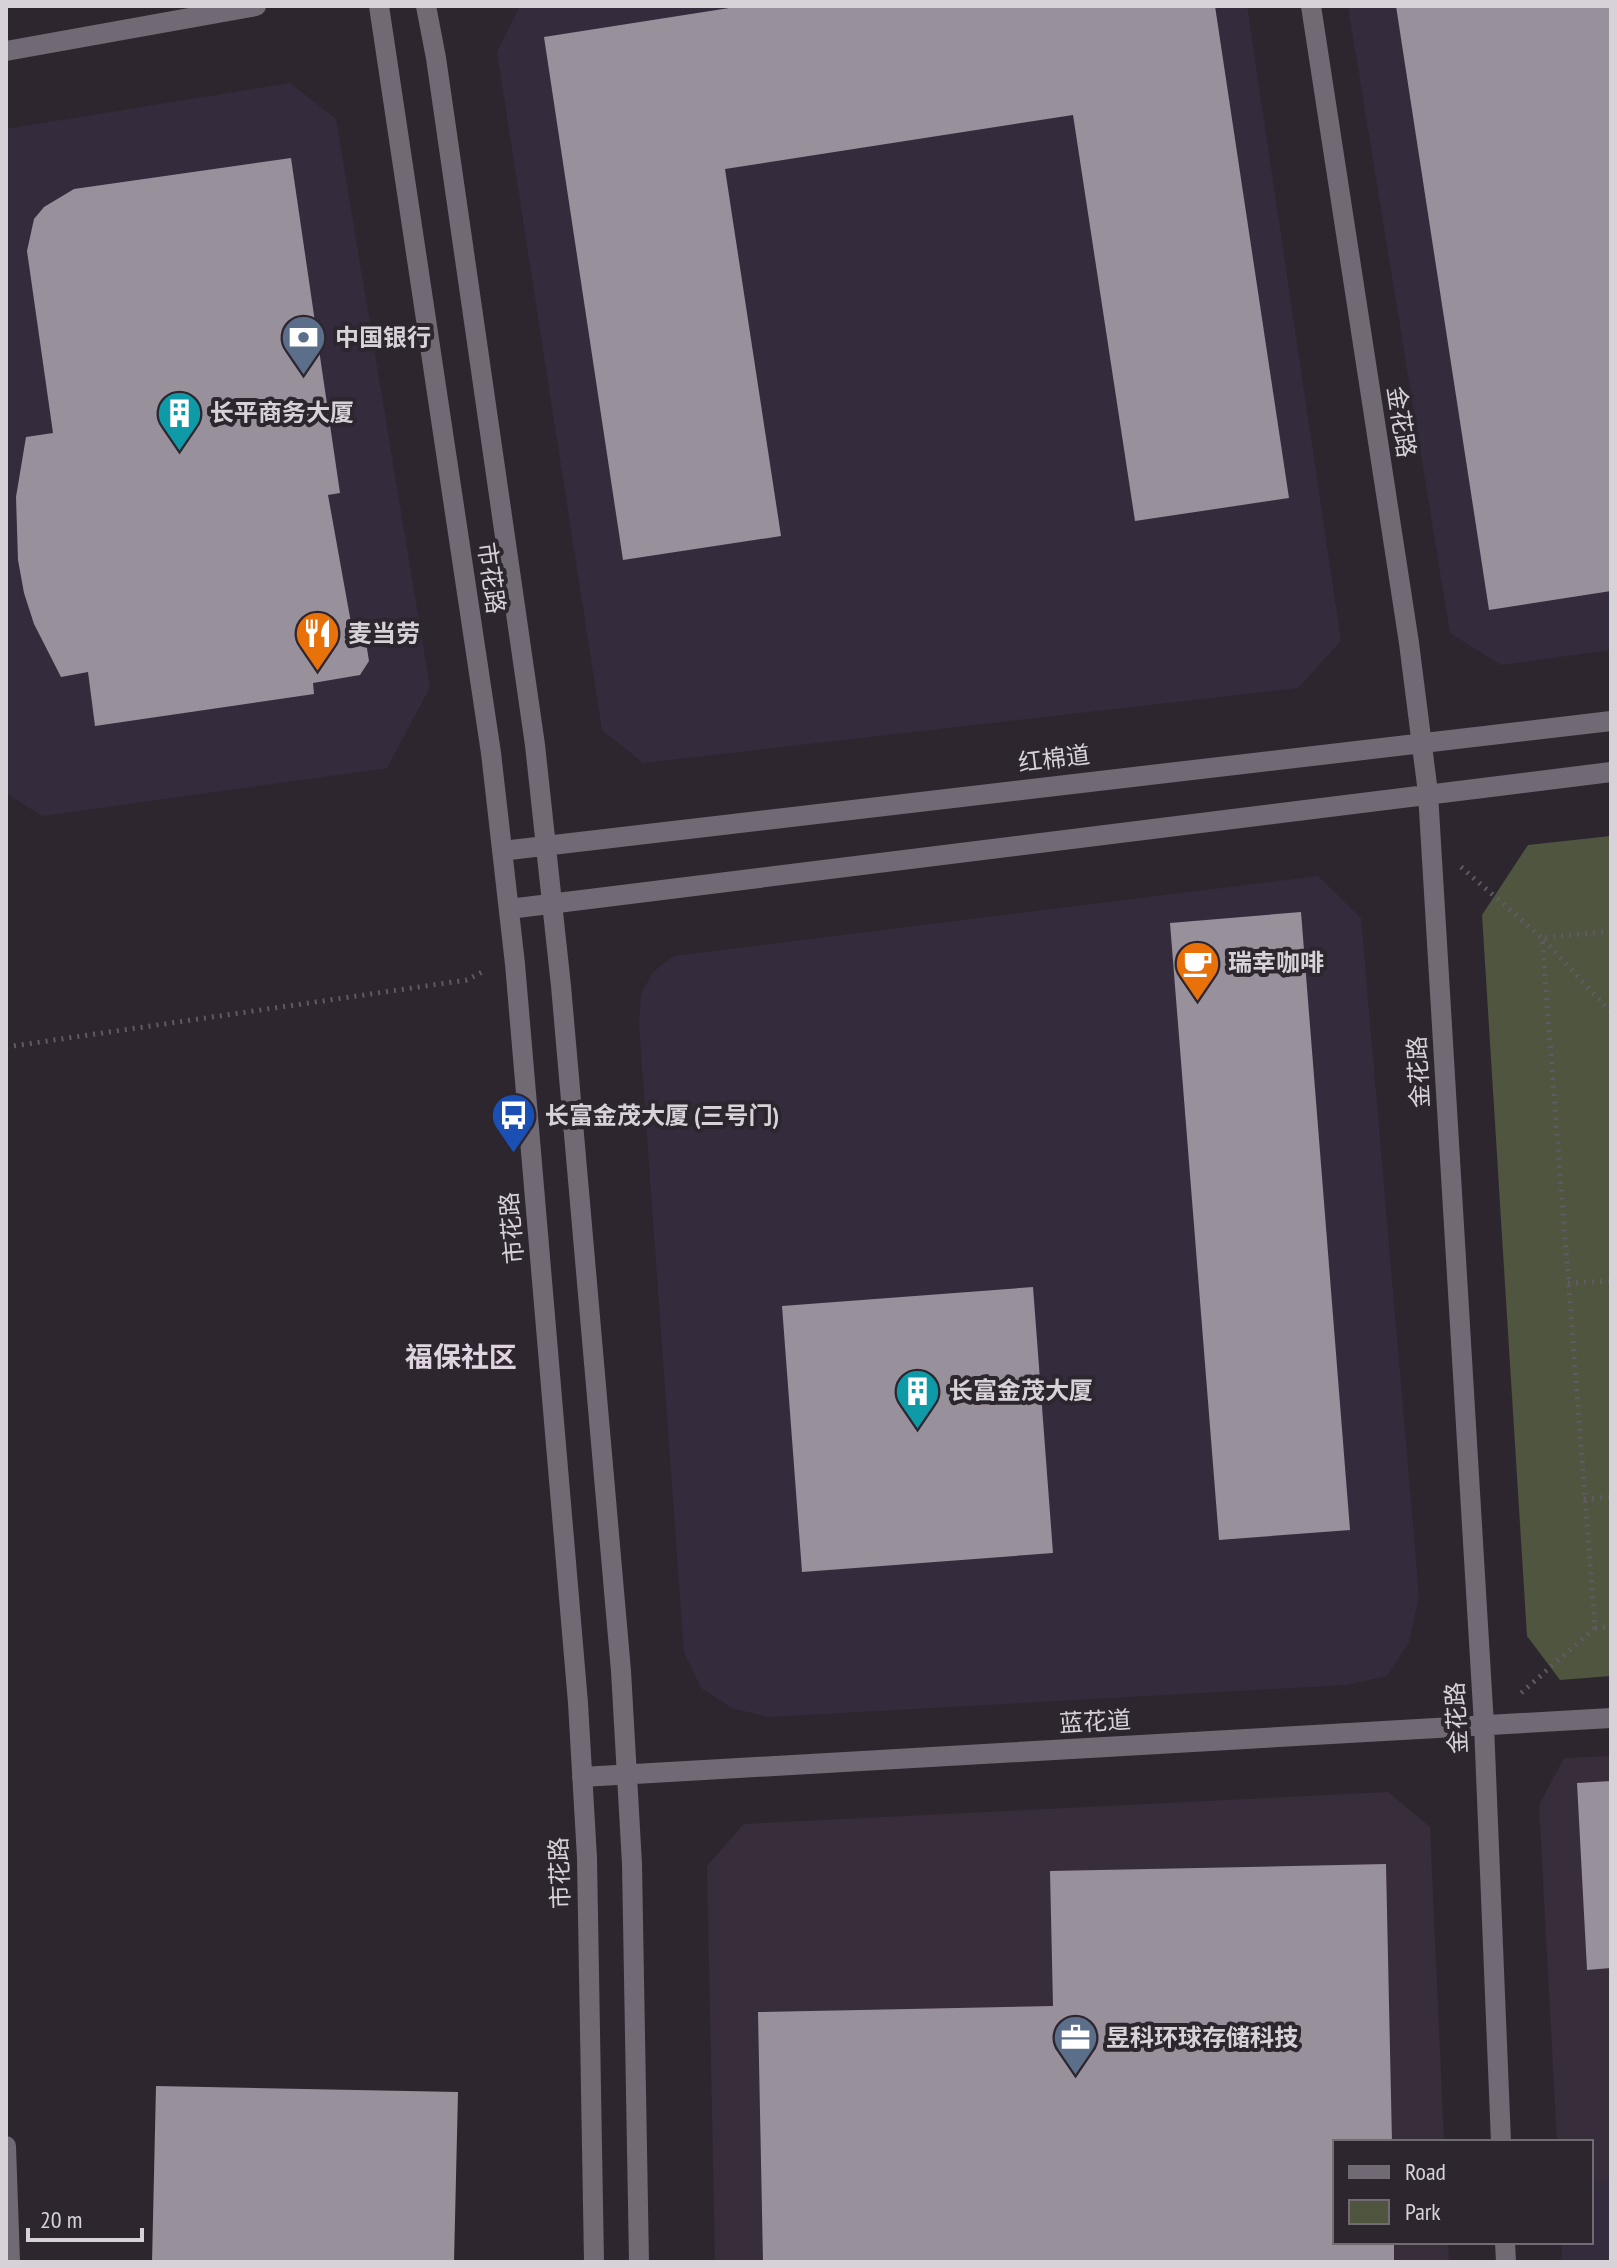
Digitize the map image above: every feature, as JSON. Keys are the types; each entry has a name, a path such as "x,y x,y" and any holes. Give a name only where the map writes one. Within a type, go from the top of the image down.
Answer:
{"main road":[{"path":"6,51 256,6"},
{"name":"市花路","path":"379,6 488,737 515,964 576,1675 587,1858 594,2262"},
{"name":"市花路","path":"426,6 535,745 552,904 621,1671 632,1864 639,2262"},
{"name":"金花路","path":"1311,6 1423,743 1428,793 1484,1725 1501,2140"},
{"name":"红棉道","path":"502,851 1611,721"},
{"path":"509,909 1611,772"},
{"name":"蓝花道","path":"582,1777 1611,1718"},
{"path":"6,2146 10,2262"}],"path":[{"path":"1431,840 1542,938 1611,1012"},
{"path":"1542,938 1611,931"},
{"path":"1542,938 1595,1628"},
{"path":"6,1047 467,980 491,967 515,964"},
{"path":"1568,1283 1611,1281"},
{"path":"1584,1499 1611,1497"},
{"path":"1484,1725 1595,1628 1611,1627"}],"shaded area":[{"path":"520,6 1247,6 1341,641 1298,688 643,763 602,730 497,52"},
{"path":"1348,6 1611,6 1611,650 1501,665 1450,633"},
{"path":"290,83 336,119 430,687 387,768 42,816 6,793 6,129"},
{"name":"长富金茂大厦","path":"1318,876 1361,918 1419,1596 1409,1642 1387,1676 1346,1685 768,1717 732,1708 701,1688 684,1652 639,1024 641,994 653,972 674,956"},
{"path":"1611,1756 1611,2180 1593,2180 1593,2140 1557,2140 1539,1805 1564,1758"},
{"name":"昱科环球存储科技","path":"1388,1792 1430,1827 1444,2140 1333,2140 1333,2244 1448,2244 1449,2262 715,2262 707,1866 744,1824"},
{"path":"1593,2180 1611,2180 1611,2262 1562,2262 1562,2244 1593,2244"}],"green space":[{"path":"1611,836 1611,1676 1560,1680 1527,1636 1482,915 1528,845"}],"building":[{"path":"742,6 1215,6 1289,498 1135,521 1073,115 725,169 781,536 623,560 544,37"},
{"path":"1396,6 1611,6 1611,591 1489,610"},
{"name":"长平商务大厦","path":"291,158 340,493 328,495 353,634 366,642 369,661 360,675 313,683 314,694 95,726 88,672 61,677 34,624 18,560 16,497 26,437 53,433 27,251 34,219 44,207 74,189"},
{"path":"1301,912 1350,1530 1219,1540 1170,923"},
{"name":"长富金茂大厦","path":"1033,1287 1053,1553 802,1572 782,1306"},
{"path":"1611,1781 1611,1968 1587,1970 1577,1783"},
{"name":"昱科环球存储科技","path":"1386,1864 1392,2140 1333,2140 1333,2244 1394,2244 1394,2262 763,2262 758,2012 1053,2006 1050,1871"},
{"path":"156,2086 458,2092 454,2262 152,2262"}],"place":[{"name":"中国银行","path":"304,377"},
{"name":"长平商务大厦","path":"179,452"},
{"name":"麦当劳","path":"317,673"},
{"name":"瑞幸咖啡","path":"1197,1002"},
{"name":"长富金茂大厦 (三号门)","path":"514,1155"},
{"name":"长富金茂大厦","path":"918,1430"},
{"name":"昱科环球存储科技","path":"1075,2077"}],"district":[{"name":"福保社区","path":"461,1357"}]}
